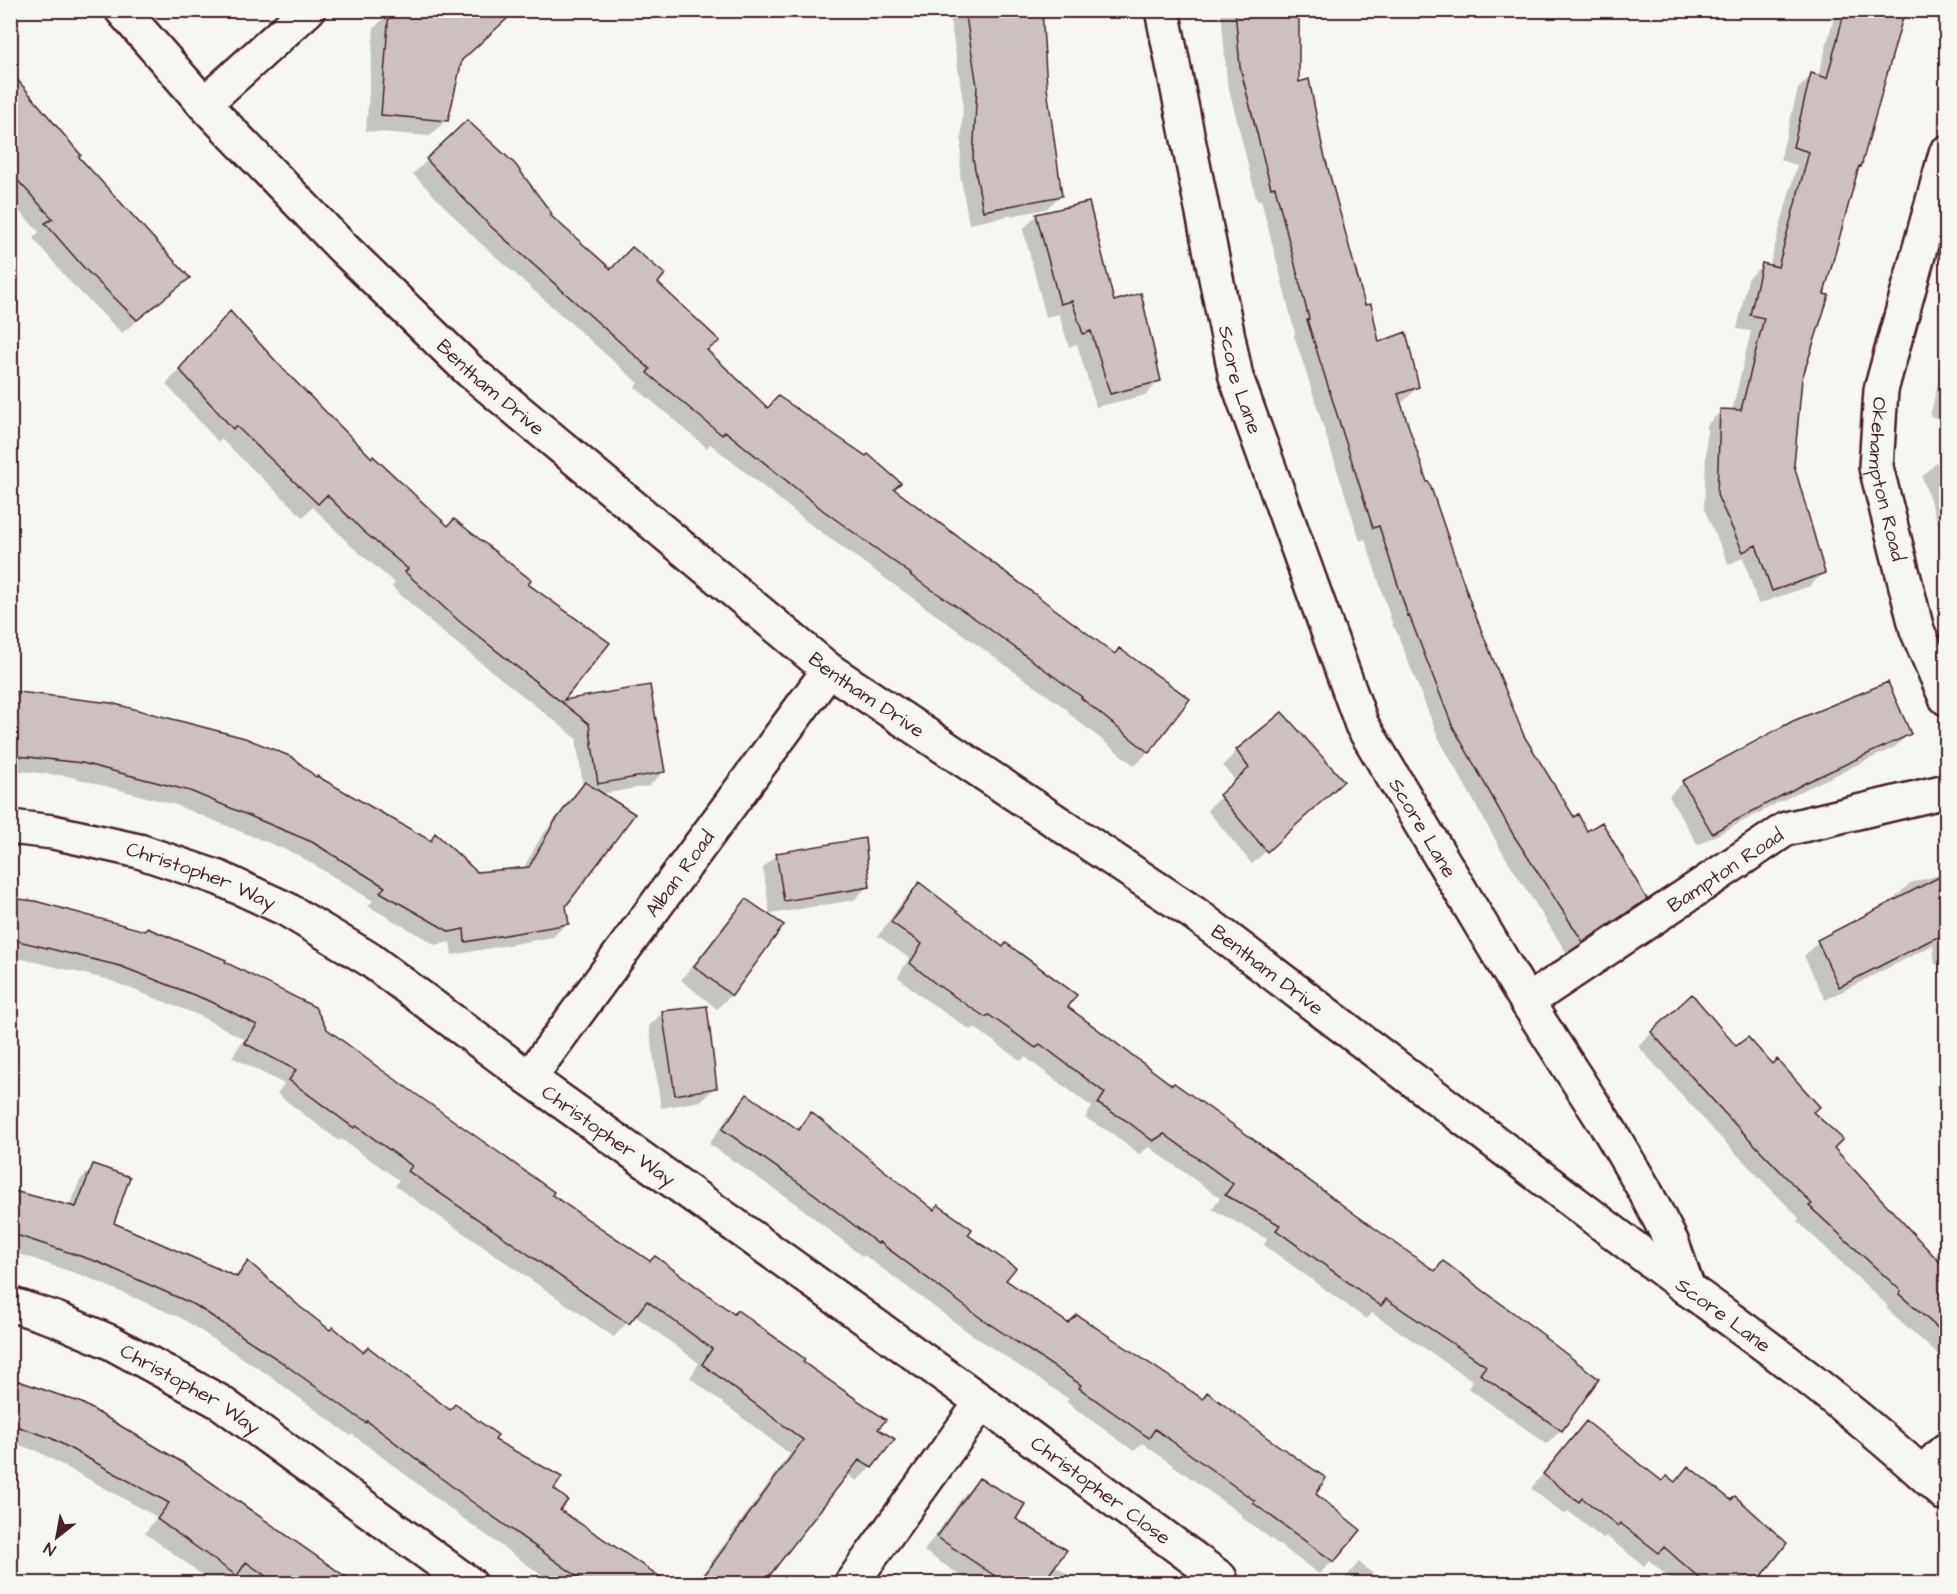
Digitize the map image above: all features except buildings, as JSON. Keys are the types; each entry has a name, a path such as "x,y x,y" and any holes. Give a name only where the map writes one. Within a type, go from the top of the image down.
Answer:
{"street":[{"name":"Bentham Drive","path":"123,10 204,104 342,247 470,371 829,670 1195,914 1688,1289"},
{"path":"204,104 309,10"},
{"name":"Score Lane","path":"1162,10 1236,377 1368,736 1527,1002 1610,1131 1644,1189 1672,1243 1688,1289 1770,1346 1851,1412 1947,1496"},
{"name":"Okehampton Road","path":"1947,153 1881,390 1876,467 1917,630 1947,698"},
{"name":"Alban Road","path":"529,1078 829,670"},
{"name":"Bampton Road","path":"1527,1002 1786,829 1947,791"},
{"name":"Christopher Way","path":"10,827 53,832 139,851 219,878 286,909 369,959 529,1078 982,1402"},
{"name":"Christopher Way","path":"10,1304 56,1319 110,1342 220,1402 470,1584"},
{"path":"851,1584 982,1402"},
{"name":"Christopher Close","path":"982,1402 1220,1578"},
{"path":"1922,1473 1947,1450"}]}
